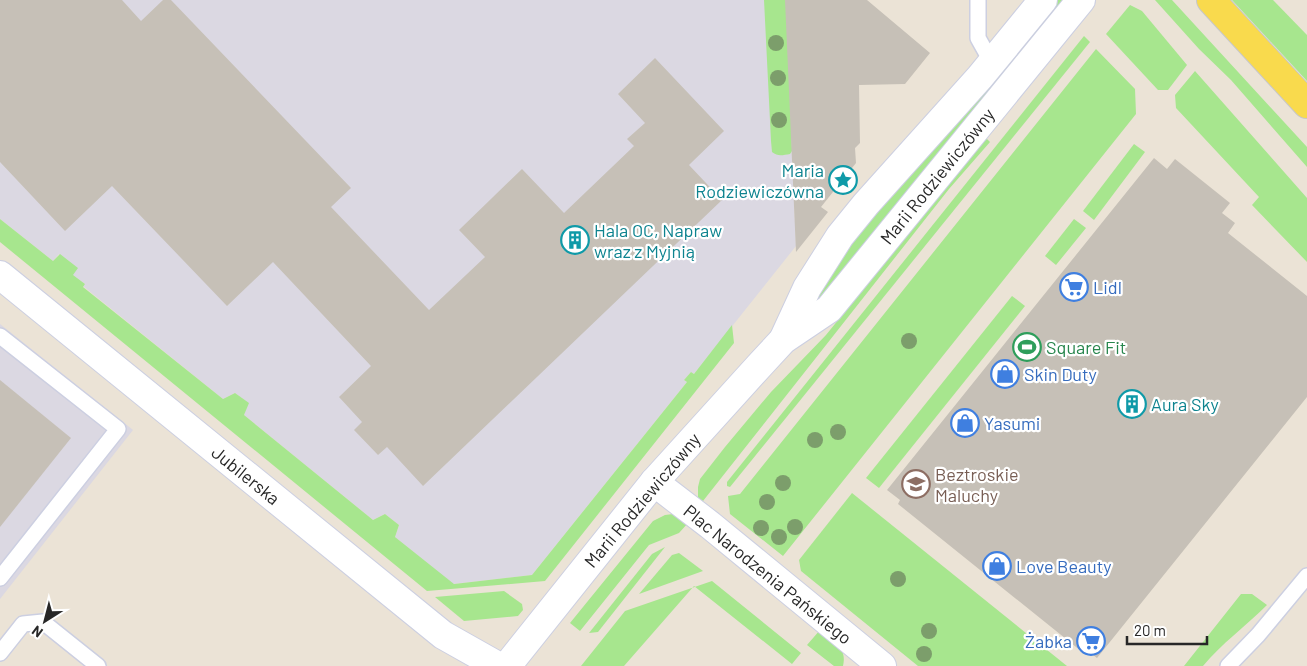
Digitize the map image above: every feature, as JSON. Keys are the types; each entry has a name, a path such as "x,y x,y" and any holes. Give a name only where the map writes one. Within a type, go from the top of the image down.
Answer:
{"main road":[{"path":"1211,0 1307,104"}],"street":[{"name":"Marii Rodziewiczówny","path":"783,340 806,288 840,236 866,204 992,64 1043,0"},
{"name":"Marii Rodziewiczówny","path":"506,666 654,482 783,340 829,309 1081,0"},
{"name":"Jubilerska","path":"0,275 443,635 498,666"},
{"name":"Plac Narodzenia Pańskiego","path":"654,482 710,525 882,666"}],"lane":[{"path":"978,0 978,38 992,64"},
{"path":"0,336 118,429 0,578"},
{"path":"1228,666 1258,635 1307,576"},
{"path":"0,653 22,624 43,622 98,666"}],"shaded area":[{"path":"0,0 785,0 796,246 694,374 691,372 684,380 687,382 532,575 453,584 395,537 399,525 385,514 373,520 244,415 248,403 235,393 223,399 83,286 85,284 72,275 59,254 53,261 0,219"},
{"path":"0,324 133,430 0,599"}],"green space":[{"path":"764,0 787,0 792,151 790,154 776,155 772,152"},
{"path":"1058,0 1063,0 817,302 815,300 851,236 887,192 976,103"},
{"path":"1155,0 1172,0 1307,147 1307,167 1231,80 1199,49"},
{"path":"1232,0 1273,0 1307,35 1307,81"},
{"path":"1130,5 1142,11 1187,65 1168,90 1158,90 1106,34"},
{"path":"1084,36 1090,42 730,487 727,486 727,482"},
{"path":"1096,49 1135,89 1136,114 783,556 730,514 728,496 740,494"},
{"path":"1195,71 1307,198 1307,262 1252,205 1259,197 1176,108 1175,95"},
{"path":"986,138 990,142 949,189 703,501 698,498 700,479 725,447 771,392 826,335"},
{"path":"1134,144 1145,152 1094,220 1083,211"},
{"path":"0,219 53,261 60,254 78,268 73,275 85,284 83,287 223,399 235,393 249,403 244,415 373,520 385,514 399,525 395,537 454,584 532,575 687,382 684,380 691,372 694,374 732,325 734,343 545,581 427,591 0,242"},
{"path":"1074,219 1086,228 1056,265 1045,256"},
{"path":"1012,296 1025,306 879,488 866,478"},
{"path":"852,493 1067,666 918,666 801,571 799,560"},
{"path":"673,514 688,523 679,533 649,545 580,631 570,623 653,521 665,515"},
{"path":"665,547 598,632 589,633 652,554"},
{"path":"679,553 703,571 639,594 672,555"},
{"path":"712,581 801,653 792,664 695,587"},
{"path":"692,588 624,666 581,666 625,611"},
{"path":"504,591 522,604 523,610 518,616 464,621 435,597"},
{"path":"1241,594 1252,594 1267,605 1203,666 1184,666"},
{"path":"820,630 841,649 844,660 843,666 834,666 807,645"}],"building":[{"name":"Hala OC, Napraw wraz z Myjnią","path":"0,0 122,0 141,21 163,0 171,0 351,188 331,207 429,310 485,257 459,230 522,169 564,213 634,146 627,139 645,123 618,94 655,58 724,131 689,165 722,200 423,486 387,447 378,455 354,430 362,422 339,397 371,366 273,262 227,306 112,186 65,231 0,162"},
{"path":"785,0 867,0 930,53 905,84 859,85 860,143 855,148 856,163 821,207 828,212 796,252"},
{"name":"Aura Sky","path":"1154,158 1167,169 1175,159 1230,203 1222,213 1235,223 1228,233 1307,296 1307,397 1097,658 1084,648 1081,651 898,504 900,500 887,490"},
{"path":"0,380 71,438 0,527"}],"place":[{"name":"Maria Rodziewiczówna","path":"843,180"},
{"name":"Hala OC, Napraw wraz z Myjnią","path":"575,240"},
{"name":"Lidl","path":"1074,287"},
{"name":"Square Fit","path":"1027,347"},
{"name":"Skin Duty","path":"1005,374"},
{"name":"Aura Sky","path":"1132,404"},
{"name":"Yasumi","path":"965,423"},
{"name":"Beztroskie Maluchy","path":"916,484"},
{"name":"Love Beauty","path":"997,566"},
{"name":"Żabka","path":"1091,641"}]}
